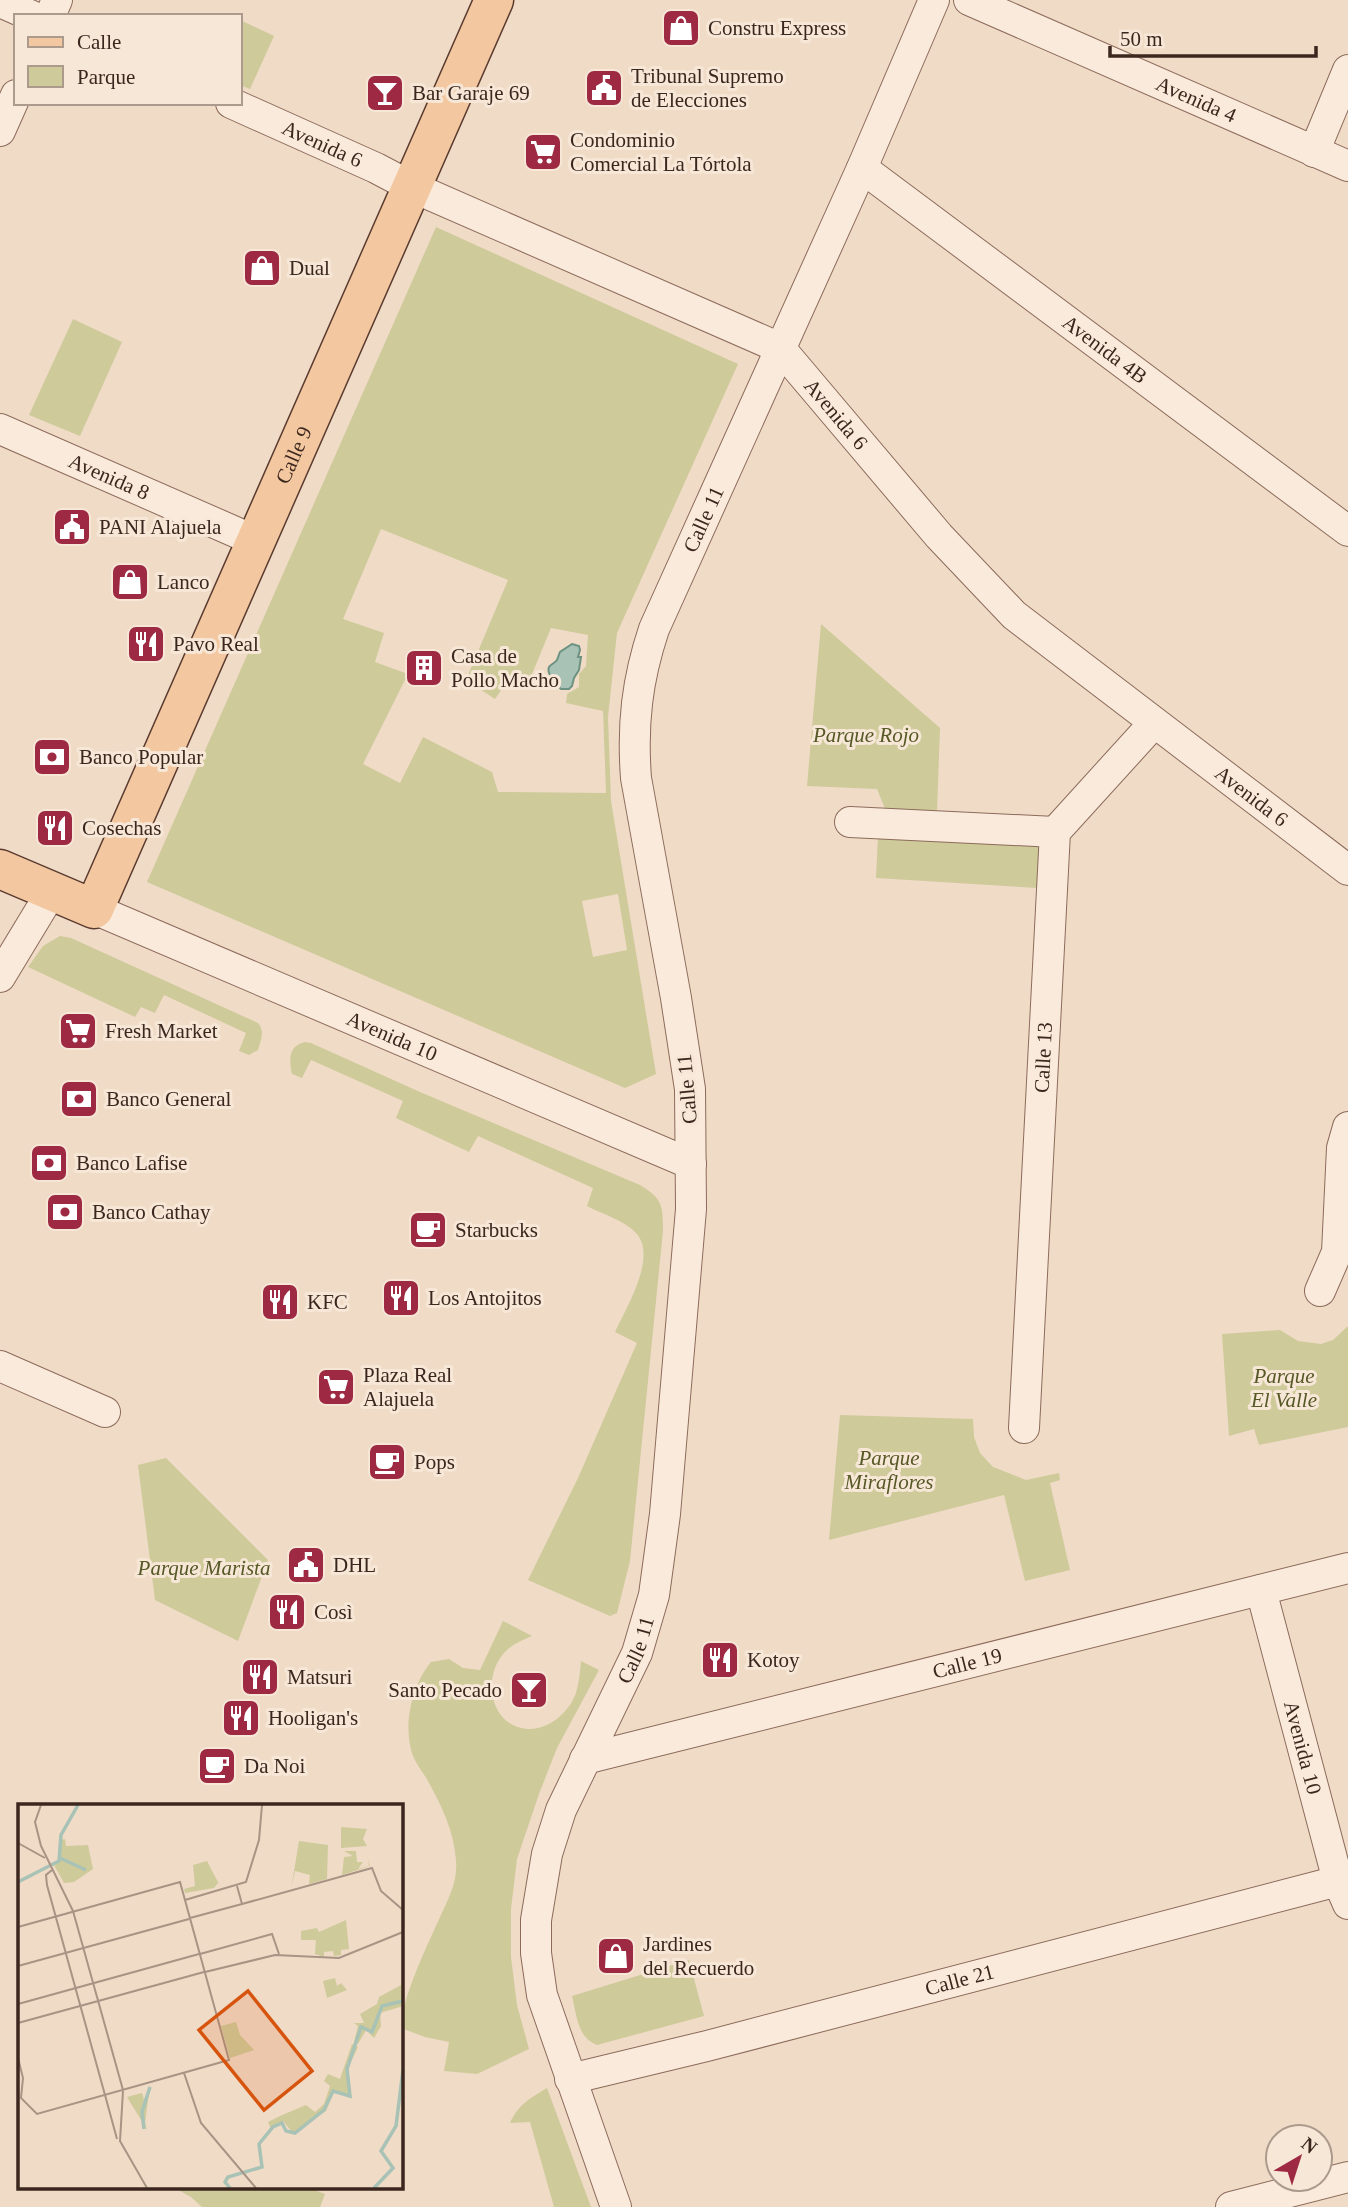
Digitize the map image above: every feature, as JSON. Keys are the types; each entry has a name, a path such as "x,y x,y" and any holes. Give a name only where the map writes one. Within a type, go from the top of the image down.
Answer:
{"main road":[{"name":"Calle 9","path":"94,909 494,0"},
{"path":"0,869 94,909"}],"street":[{"name":"Calle 11","path":"616,2207 542,1995 536,1953 536,1920 547,1854 562,1810 637,1653 654,1595 665,1514 691,1209 690,1089 677,998 636,778 634,749 637,690 654,629 862,168 934,0"},
{"name":"Avenida 4","path":"969,0 1348,166"},
{"path":"0,2 28,14"},
{"path":"1314,152 1348,70"},
{"path":"0,131 14,100"},
{"name":"Avenida 6","path":"235,105 412,187 780,348 939,536 999,600 1031,629 1348,870"},
{"name":"Avenida 4B","path":"862,168 1348,531"},
{"name":"Avenida 8","path":"0,429 256,541"},
{"path":"850,822 1055,832 1154,723"},
{"name":"Calle 13","path":"1024,1428 1055,832"},
{"path":"0,977 52,891"},
{"name":"Avenida 10","path":"94,909 691,1164"},
{"path":"1320,1291 1337,1252 1342,1148 1348,1127"},
{"path":"0,1366 105,1412"},
{"name":"Calle 19","path":"585,1759 1348,1568"},
{"name":"Avenida 10","path":"1261,1590 1345,1887"},
{"name":"Calle 21","path":"570,2079 1345,1887"},
{"path":"1231,2207 1348,2177"}],"green space":[{"path":"242,21 274,36 250,89 242,86"},
{"path":"436,227 738,364 617,633 608,717 611,801 656,1074 625,1088 147,882","holes":["381,529 508,580 466,680 495,699 509,679 530,679 551,628 588,635 586,666 579,674 579,687 567,694 566,703 603,711 606,793 498,792 492,772 423,737 400,783 363,764 408,674 375,662 384,633 343,619","618,894 627,950 593,957 582,901"]},
{"path":"73,319 122,342 80,436 29,415"},
{"name":"Parque Rojo","path":"821,624 940,728 937,812 886,811 877,789 807,786"},
{"path":"878,836 1039,846 1037,888 876,878"},
{"path":"60,936 71,938 258,1023 262,1032 258,1050 249,1055 239,1051 246,1033 164,995 155,1013 141,1007 135,1017 28,967 43,946"},
{"path":"305,1042 640,1185 660,1204 663,1231 630,1561 617,1613 610,1616 528,1580 578,1478 637,1343 615,1332 638,1282 644,1254 641,1242 635,1232 625,1224 587,1206 593,1188 478,1136 469,1152 396,1118 403,1101 311,1060 302,1078 292,1074 290,1059 293,1050"},
{"name":"Parque El Valle","path":"1348,1326 1348,1427 1259,1445 1254,1429 1229,1436 1222,1334 1280,1330 1298,1341 1321,1344 1333,1340"},
{"name":"Parque Miraflores","path":"840,1415 973,1419 974,1437 980,1453 993,1467 1026,1480 1059,1473 1060,1480 1050,1483 1070,1570 1025,1581 1004,1495 829,1540"},
{"name":"Parque Marista","path":"166,1458 268,1560 238,1641 155,1600 138,1465"},
{"path":"503,1621 532,1636 507,1650 501,1657 493,1674 492,1684 494,1702 504,1718 511,1724 531,1729 558,1718 572,1702 581,1661 599,1670 557,1748 517,1859 511,1909 511,1957 517,2005 529,2049 477,2074 444,2071 449,2042 402,2028 402,2016 422,1956 449,1897 456,1868 455,1850 447,1820 412,1753 408,1730 411,1705 424,1671 431,1662 449,1659 463,1668 480,1670"},
{"path":"689,1960 704,2016 597,2045 585,2037 572,1996"},
{"path":"547,2088 591,2207 554,2207 530,2122 510,2123 525,2102"},
{"path":"314,2190 325,2194 320,2207 202,2207 180,2191"}],"shaded area":[{"path":"572,644 579,646 579,670 572,686 569,689 561,689 548,670 560,652"}],"place":[{"name":"Constru Express","path":"681,28"},
{"name":"Tribunal Supremo de Elecciones","path":"604,88"},
{"name":"Bar Garaje 69","path":"385,93"},
{"name":"Condominio Comercial La Tórtola","path":"543,152"},
{"name":"Dual","path":"262,268"},
{"name":"PANI Alajuela","path":"72,527"},
{"name":"Lanco","path":"130,582"},
{"name":"Pavo Real","path":"146,644"},
{"name":"Casa de Pollo Macho","path":"424,668"},
{"name":"Banco Popular","path":"52,757"},
{"name":"Cosechas","path":"55,828"},
{"name":"Fresh Market","path":"78,1031"},
{"name":"Banco General","path":"79,1099"},
{"name":"Banco Lafise","path":"49,1163"},
{"name":"Banco Cathay","path":"65,1212"},
{"name":"Starbucks","path":"428,1230"},
{"name":"Los Antojitos","path":"401,1298"},
{"name":"KFC","path":"280,1302"},
{"name":"Plaza Real Alajuela","path":"336,1387"},
{"name":"Pops","path":"387,1462"},
{"name":"DHL","path":"306,1565"},
{"name":"Così","path":"287,1612"},
{"name":"Kotoy","path":"720,1660"},
{"name":"Matsuri","path":"260,1677"},
{"name":"Santo Pecado","path":"529,1690"},
{"name":"Hooligan's","path":"241,1718"},
{"name":"Da Noi","path":"217,1766"},
{"name":"Jardines del Recuerdo","path":"616,1956"}]}
